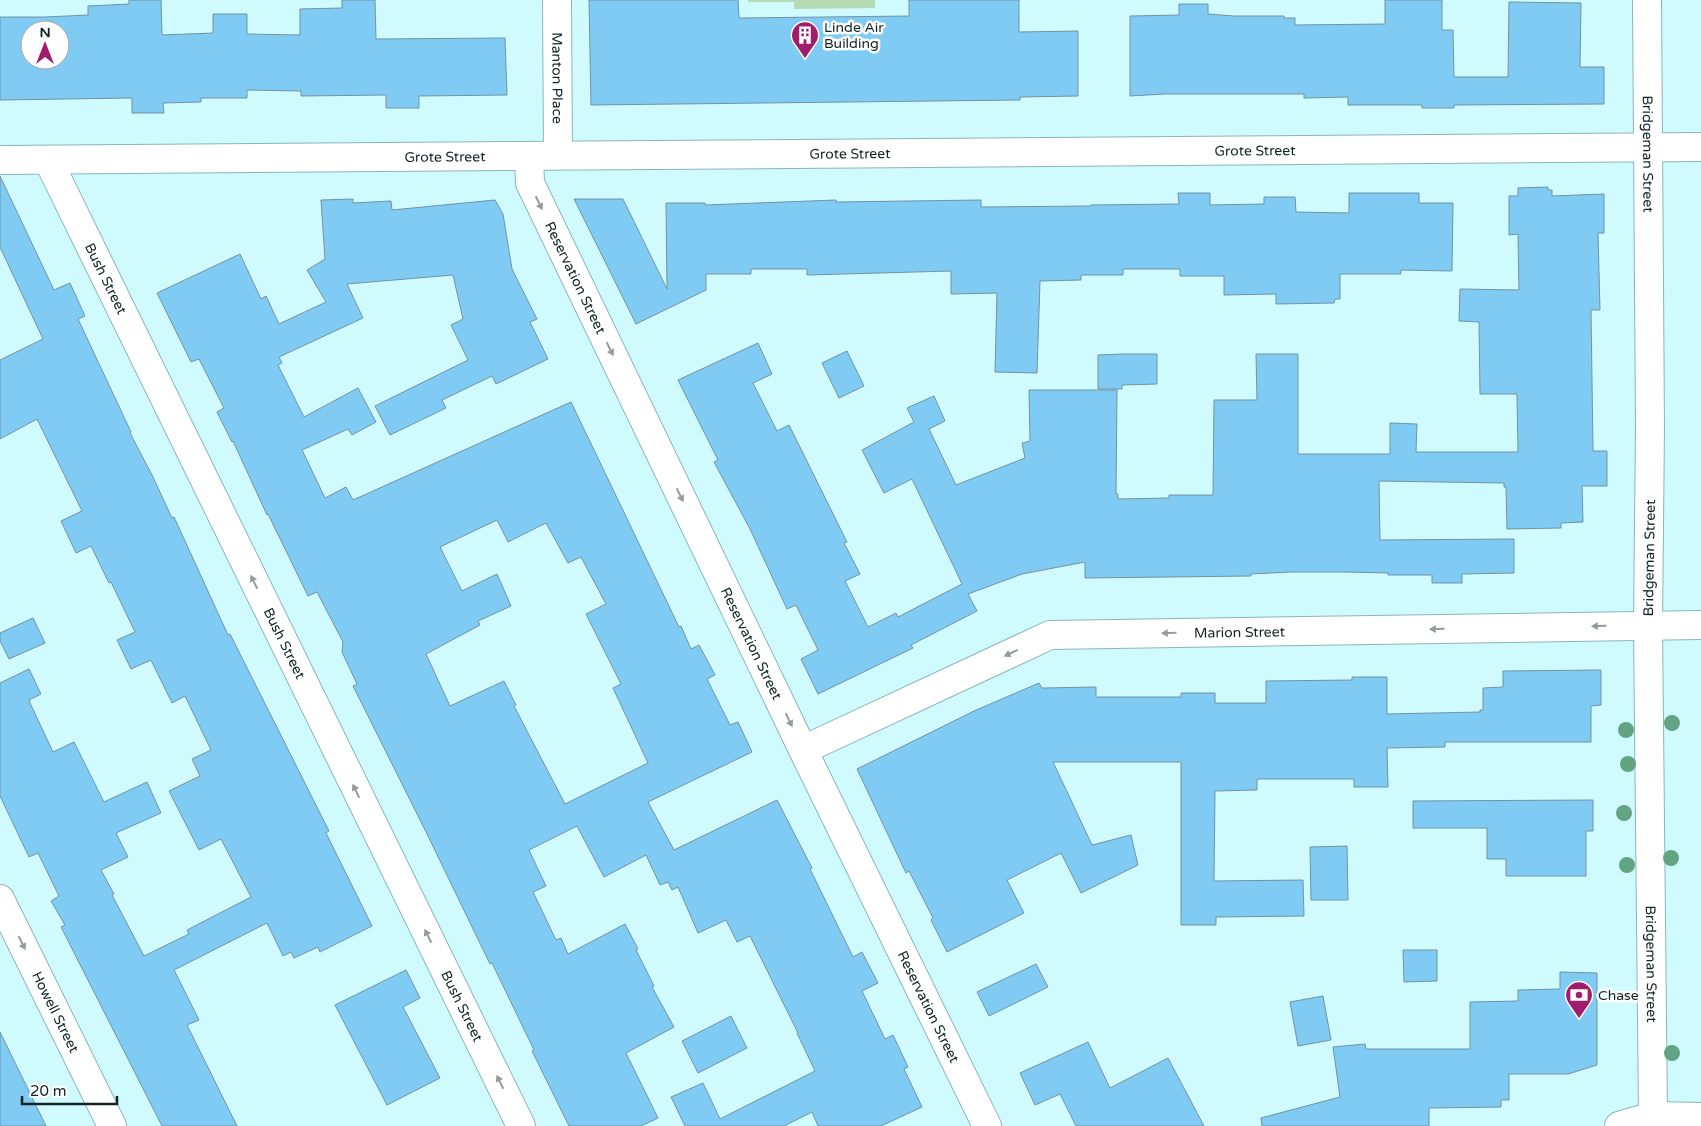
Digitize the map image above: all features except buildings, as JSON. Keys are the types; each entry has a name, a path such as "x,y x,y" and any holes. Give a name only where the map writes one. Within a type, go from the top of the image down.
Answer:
{"street":[{"name":"Manton Place","path":"557,0 558,155"},
{"name":"Bridgeman Street","path":"1647,0 1650,427 1648,625 1652,1116"},
{"name":"Grote Street","path":"0,160 1701,147"},
{"name":"Reservation Street","path":"529,156 530,183 803,750 987,1126"},
{"name":"Bush Street","path":"48,160 521,1126"},
{"name":"Marion Street","path":"803,750 1050,635 1701,624"},
{"name":"Howell Street","path":"0,899 112,1126"},
{"path":"1619,1126 1652,1116 1701,1117"}],"green space":[{"path":"748,0 875,0 875,8 794,9 794,2 748,2"}],"place":[{"name":"Linde Air Building","path":"805,59"},
{"name":"Chase","path":"1579,1019"}]}
